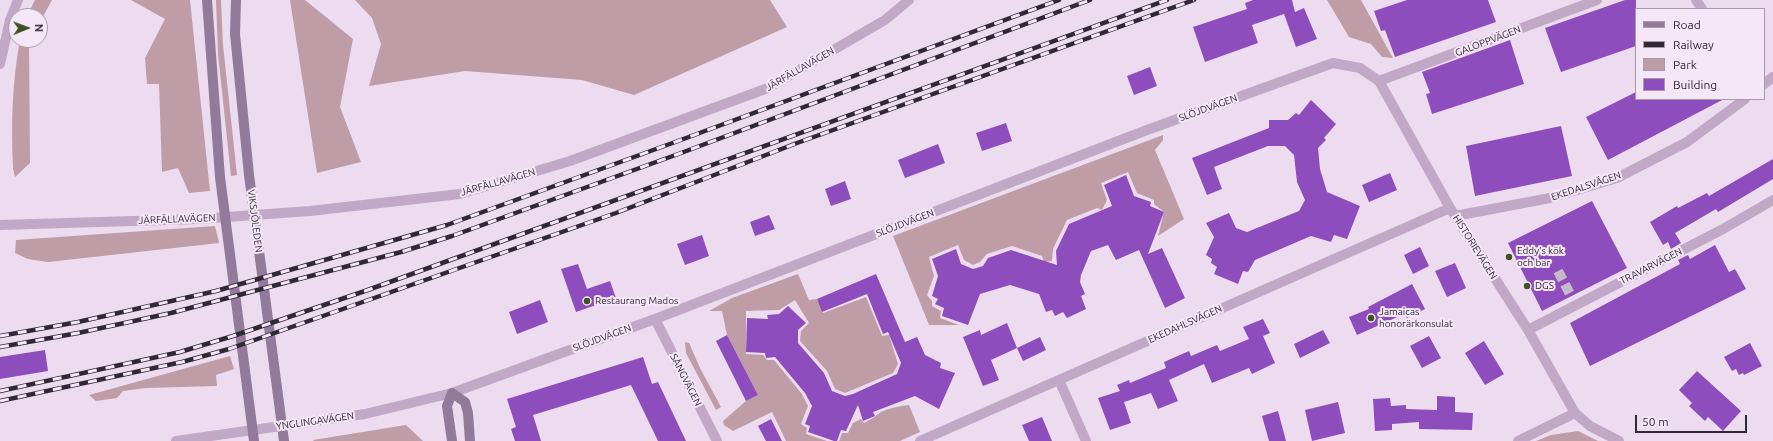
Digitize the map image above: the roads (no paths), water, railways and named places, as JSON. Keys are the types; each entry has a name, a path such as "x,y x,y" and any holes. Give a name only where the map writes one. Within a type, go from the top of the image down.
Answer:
{"main road":[{"path":"207,0 207,22 220,177 254,441"},
{"name":"VIKSJÖLEDEN","path":"236,0 235,34 249,175 284,441"},
{"path":"452,441 447,406 452,393 465,402 468,413 470,441"}],"street":[{"path":"0,64 10,20 18,0"},
{"path":"204,0 207,22"},
{"name":"JÄRFÄLLAVÄGEN","path":"0,224 207,218 310,211 460,194 570,161 768,88 885,20 909,0"},
{"name":"GALOPPVÄGEN","path":"1379,81 1597,0"},
{"name":"SLÖJDVÄGEN","path":"452,393 655,319 1147,130 1333,63 1360,68"},
{"name":"HISTORIEVÄGEN","path":"1360,68 1379,81 1453,212 1528,330 1575,413 1590,426 1619,441"},
{"path":"1765,83 1773,77"},
{"name":"EKEDALSVÄGEN","path":"1453,212 1550,198 1618,178 1687,142 1744,100"},
{"name":"TRAVARVÄGEN","path":"1528,330 1723,228 1773,200"},
{"name":"EKEDAHLSVÄGEN","path":"920,441 1453,212"},
{"name":"SÅNGVÄGEN","path":"655,319 717,441"},
{"path":"1059,380 1086,441"},
{"name":"YNGLINGAVÄGEN","path":"176,441 365,414 452,393"},
{"path":"1518,441 1575,413"}],"tunnel":[{"path":"1558,271 1571,296"}],"railway":[{"path":"0,336 78,322 216,291 447,225 1059,0"},
{"path":"0,347 78,333 171,313 401,252 452,236 681,153 1090,0"},
{"path":"0,391 180,352 233,336 365,291 1167,0"},
{"path":"0,401 182,362 229,349 616,213 797,143 1194,0"}],"place":[{"name":"Eddy's kök och bar","path":"1509,257"},
{"name":"DGS","path":"1527,286"},
{"name":"Restaurang Mados","path":"587,301"},
{"name":"Jamaicas honorärkonsulat","path":"1371,318"}]}
